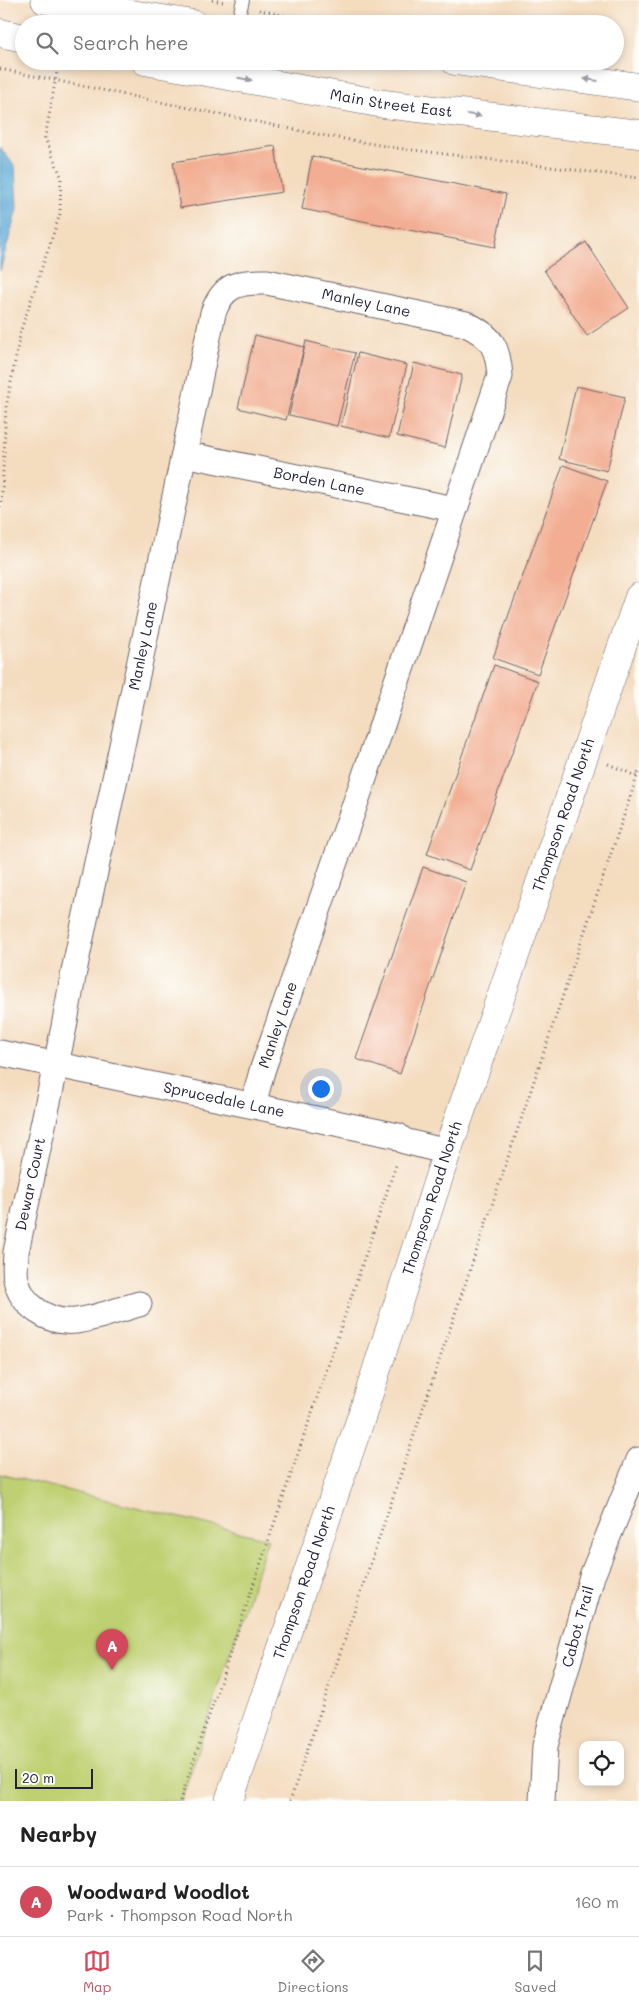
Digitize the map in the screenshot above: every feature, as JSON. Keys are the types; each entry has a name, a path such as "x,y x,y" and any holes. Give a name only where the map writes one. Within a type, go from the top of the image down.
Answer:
{"main road":[{"path":"45,0 138,15"},
{"path":"0,33 15,36"},
{"name":"Main Street East","path":"195,70 384,104 639,134"},
{"path":"519,70 639,87"},
{"name":"Thompson Road North","path":"230,1801 362,1415 447,1152 638,601"}],"street":[{"name":"Manley Lane","path":"56,1064 213,313 218,298 229,288 254,282 266,282 466,324 479,330 492,342 498,356 500,376 361,787 262,1071 253,1105"},
{"name":"Borden Lane","path":"184,454 454,509"},
{"name":"Sprucedale Lane","path":"0,1053 398,1136 404,1141 447,1152"},
{"name":"Dewar Court","path":"56,1064 16,1252 16,1278 22,1296 33,1309 44,1316 76,1322 139,1304"},
{"name":"Cabot Trail","path":"542,1801 545,1746 592,1576 633,1494 639,1460"}],"path":[{"path":"212,0 242,3 289,15"},
{"path":"0,68 359,141 639,178"},
{"path":"0,507 6,408 20,330 60,214 61,176 45,138 58,70"},
{"path":"584,754 638,777"},
{"path":"290,1801 639,771"},
{"path":"180,1801 404,1141"}],"green space":[{"path":"0,1474 268,1539 181,1801 0,1801"}],"water":[{"path":"0,147 15,167 17,209 0,271"}],"building":[{"path":"275,146 282,192 180,208 173,162"},
{"path":"312,156 506,194 495,247 302,209"},
{"path":"586,242 629,308 587,336 544,270"},
{"path":"255,335 304,347 286,420 238,408"},
{"path":"306,341 355,353 337,426 289,415"},
{"path":"358,353 407,365 389,438 341,426"},
{"path":"414,363 462,375 445,448 397,436"},
{"path":"576,386 625,397 607,471 559,459"},
{"path":"563,465 607,481 538,674 493,658"},
{"path":"494,665 538,681 470,870 427,854"},
{"path":"423,867 466,882 400,1074 356,1059"}],"place":[{"name":"Woodward Woodlot","path":"112,1670"}]}
